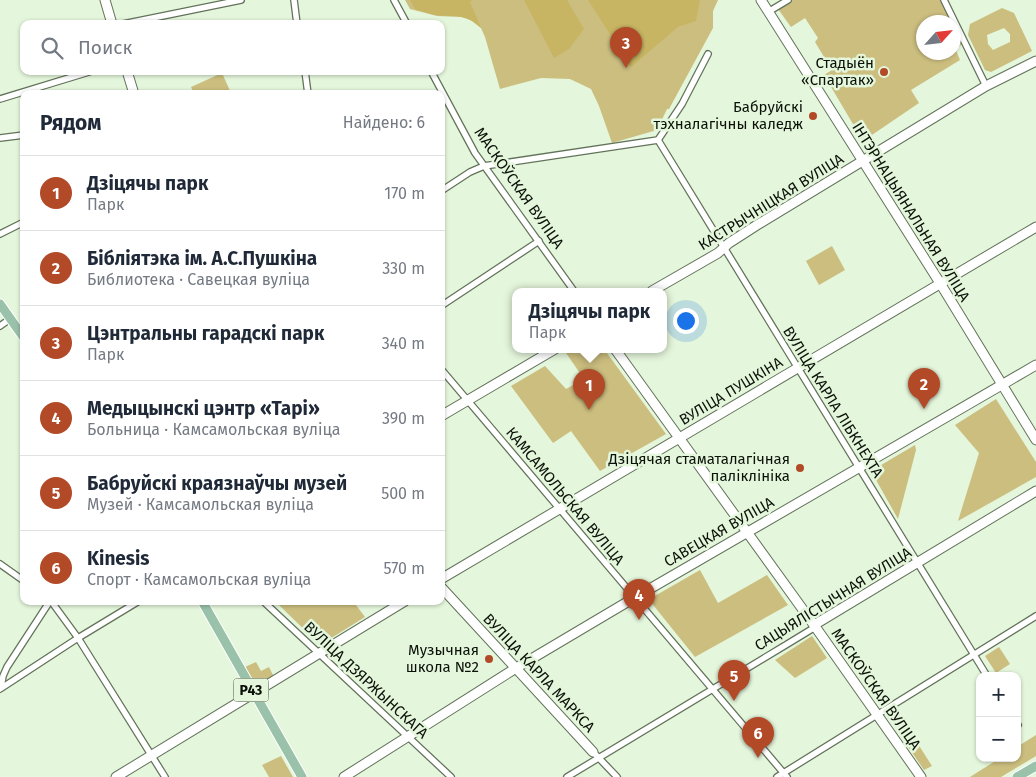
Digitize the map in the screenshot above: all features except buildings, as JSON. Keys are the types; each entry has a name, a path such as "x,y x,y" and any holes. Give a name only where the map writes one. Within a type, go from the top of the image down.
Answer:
{"main road":[{"path":"105,0 111,20"},
{"name":"ІНТЭРНАЦЫЯНАЛЬНАЯ ВУЛІЦА","path":"761,0 1036,440"},
{"name":"КАСТРЫЧНІЦКАЯ ВУЛІЦА","path":"657,288 724,248 743,234 862,160 986,86 1036,61"},
{"path":"127,75 133,90"},
{"name":"ВУЛІЦА ПУШКІНА","path":"445,577 1036,227"},
{"path":"0,304 20,333"},
{"path":"445,414 548,353"},
{"name":"МАСКОЎСКАЯ ВУЛІЦА","path":"618,353 921,777"},
{"name":"САВЕЦКАЯ ВУЛІЦА","path":"344,777 516,668 746,532 1036,365"},
{"name":"САЦЫЯЛІСТЫЧНАЯ ВУЛІЦА","path":"814,625 1036,491"},
{"name":"ВУЛІЦА КАРЛА МАРКСА","path":"445,591 595,755"},
{"name":"Р43","path":"204,605 253,694 302,777"},
{"path":"116,777 399,605"},
{"path":"1018,777 1036,766"}],"street":[{"path":"143,20 241,0"},
{"path":"294,0 297,20"},
{"path":"394,0 404,20"},
{"path":"768,12 788,0"},
{"path":"944,0 986,86"},
{"path":"445,188 470,172 484,166 658,140 682,104 708,54"},
{"path":"30,90 79,75"},
{"path":"306,75 307,90"},
{"name":"МАСКОЎСКАЯ ВУЛІЦА","path":"433,75 441,90"},
{"path":"0,99 20,93"},
{"name":"МАСКОЎСКАЯ ВУЛІЦА","path":"445,98 464,135 484,166 572,288"},
{"path":"0,138 20,136"},
{"name":"ВУЛІЦА КАРЛА ЛІБКНЕХТА","path":"658,140 984,672"},
{"path":"0,234 20,224"},
{"path":"445,303 539,241"},
{"path":"0,326 10,319"},
{"name":"КАМСАМОЛЬСКАЯ ВУЛІЦА","path":"445,374 785,775"},
{"path":"0,564 20,578"},
{"path":"1,688 3,676 8,667 47,605"},
{"path":"53,605 78,638 166,777"},
{"path":"1,688 132,605"},
{"name":"ВУЛІЦА ДЗЯРЖЫНСКАГА","path":"267,605 451,777"},
{"path":"777,777 785,775 973,654 1036,616"},
{"name":"САЦЫЯЛІСТЫЧНАЯ ВУЛІЦА","path":"567,777 595,755 712,689 789,643 814,625"},
{"name":"ВУЛІЦА КАРЛА МАРКСА","path":"595,755 616,777"}],"shaded area":[{"path":"405,0 718,0 713,11 713,28 657,130 612,143 591,89 570,79 541,78 500,89 481,28 471,20 461,17 437,16 410,9"},
{"path":"410,0 472,0 470,2 481,28 464,18 436,15 416,10"},
{"path":"524,0 567,0 584,29 569,49 554,58"},
{"path":"588,0 700,0 696,21 678,27 631,67"},
{"name":"Стадыён «Спартак»","path":"792,0 941,0 948,15 916,15 916,60 960,60 911,90 919,103 863,141 824,75 832,70 815,42 818,38 805,18 791,27 778,9"},
{"path":"1002,8 1014,13 1032,51 991,72 985,70 968,35 970,24","holes":["1004,28 1010,34 1010,42 993,50 988,44 987,35"]},
{"path":"218,75 223,75 230,90 192,90 191,87"},
{"path":"832,246 845,270 819,285 806,261"},
{"path":"566,353 607,353 666,434 600,471 571,431 553,443 511,386 545,366 566,389 584,379"},
{"path":"996,399 1036,462 1036,477 958,521 979,453 955,425"},
{"path":"915,445 916,450 898,519 871,471"},
{"path":"700,570 718,603 767,575 788,605 695,657 650,601 653,597"},
{"path":"279,605 356,605 365,617 320,645"},
{"path":"812,636 827,658 795,678 775,660"},
{"path":"999,647 1010,664 995,672 985,656"},
{"path":"256,662 261,671 269,667 274,677 261,684 252,681 245,667"},
{"path":"911,733 932,766 924,770 902,738"},
{"path":"1036,735 1036,756 1001,777 970,777 994,762 1021,762 1021,744"},
{"path":"281,756 293,777 269,777 262,765"}],"place":[{"name":"Цэнтральны гарадскі парк","path":"626,68"},
{"name":"Стадыён «Спартак»","path":"884,72"},
{"name":"Бабруйскі тэхналагічны каледж","path":"813,116"},
{"name":"Бібліятэка ім. А.С.Пушкіна","path":"924,409"},
{"name":"Дзіцячы парк","path":"589,410"},
{"name":"Дзіцячая стаматалагічная паліклініка","path":"800,468"},
{"name":"Медыцынскі цэнтр «Тарі»","path":"639,620"},
{"name":"Музычная школа №2","path":"489,659"},
{"name":"Бабруйскі краязнаўчы музей","path":"734,701"},
{"name":"Kinesis","path":"758,758"}]}
